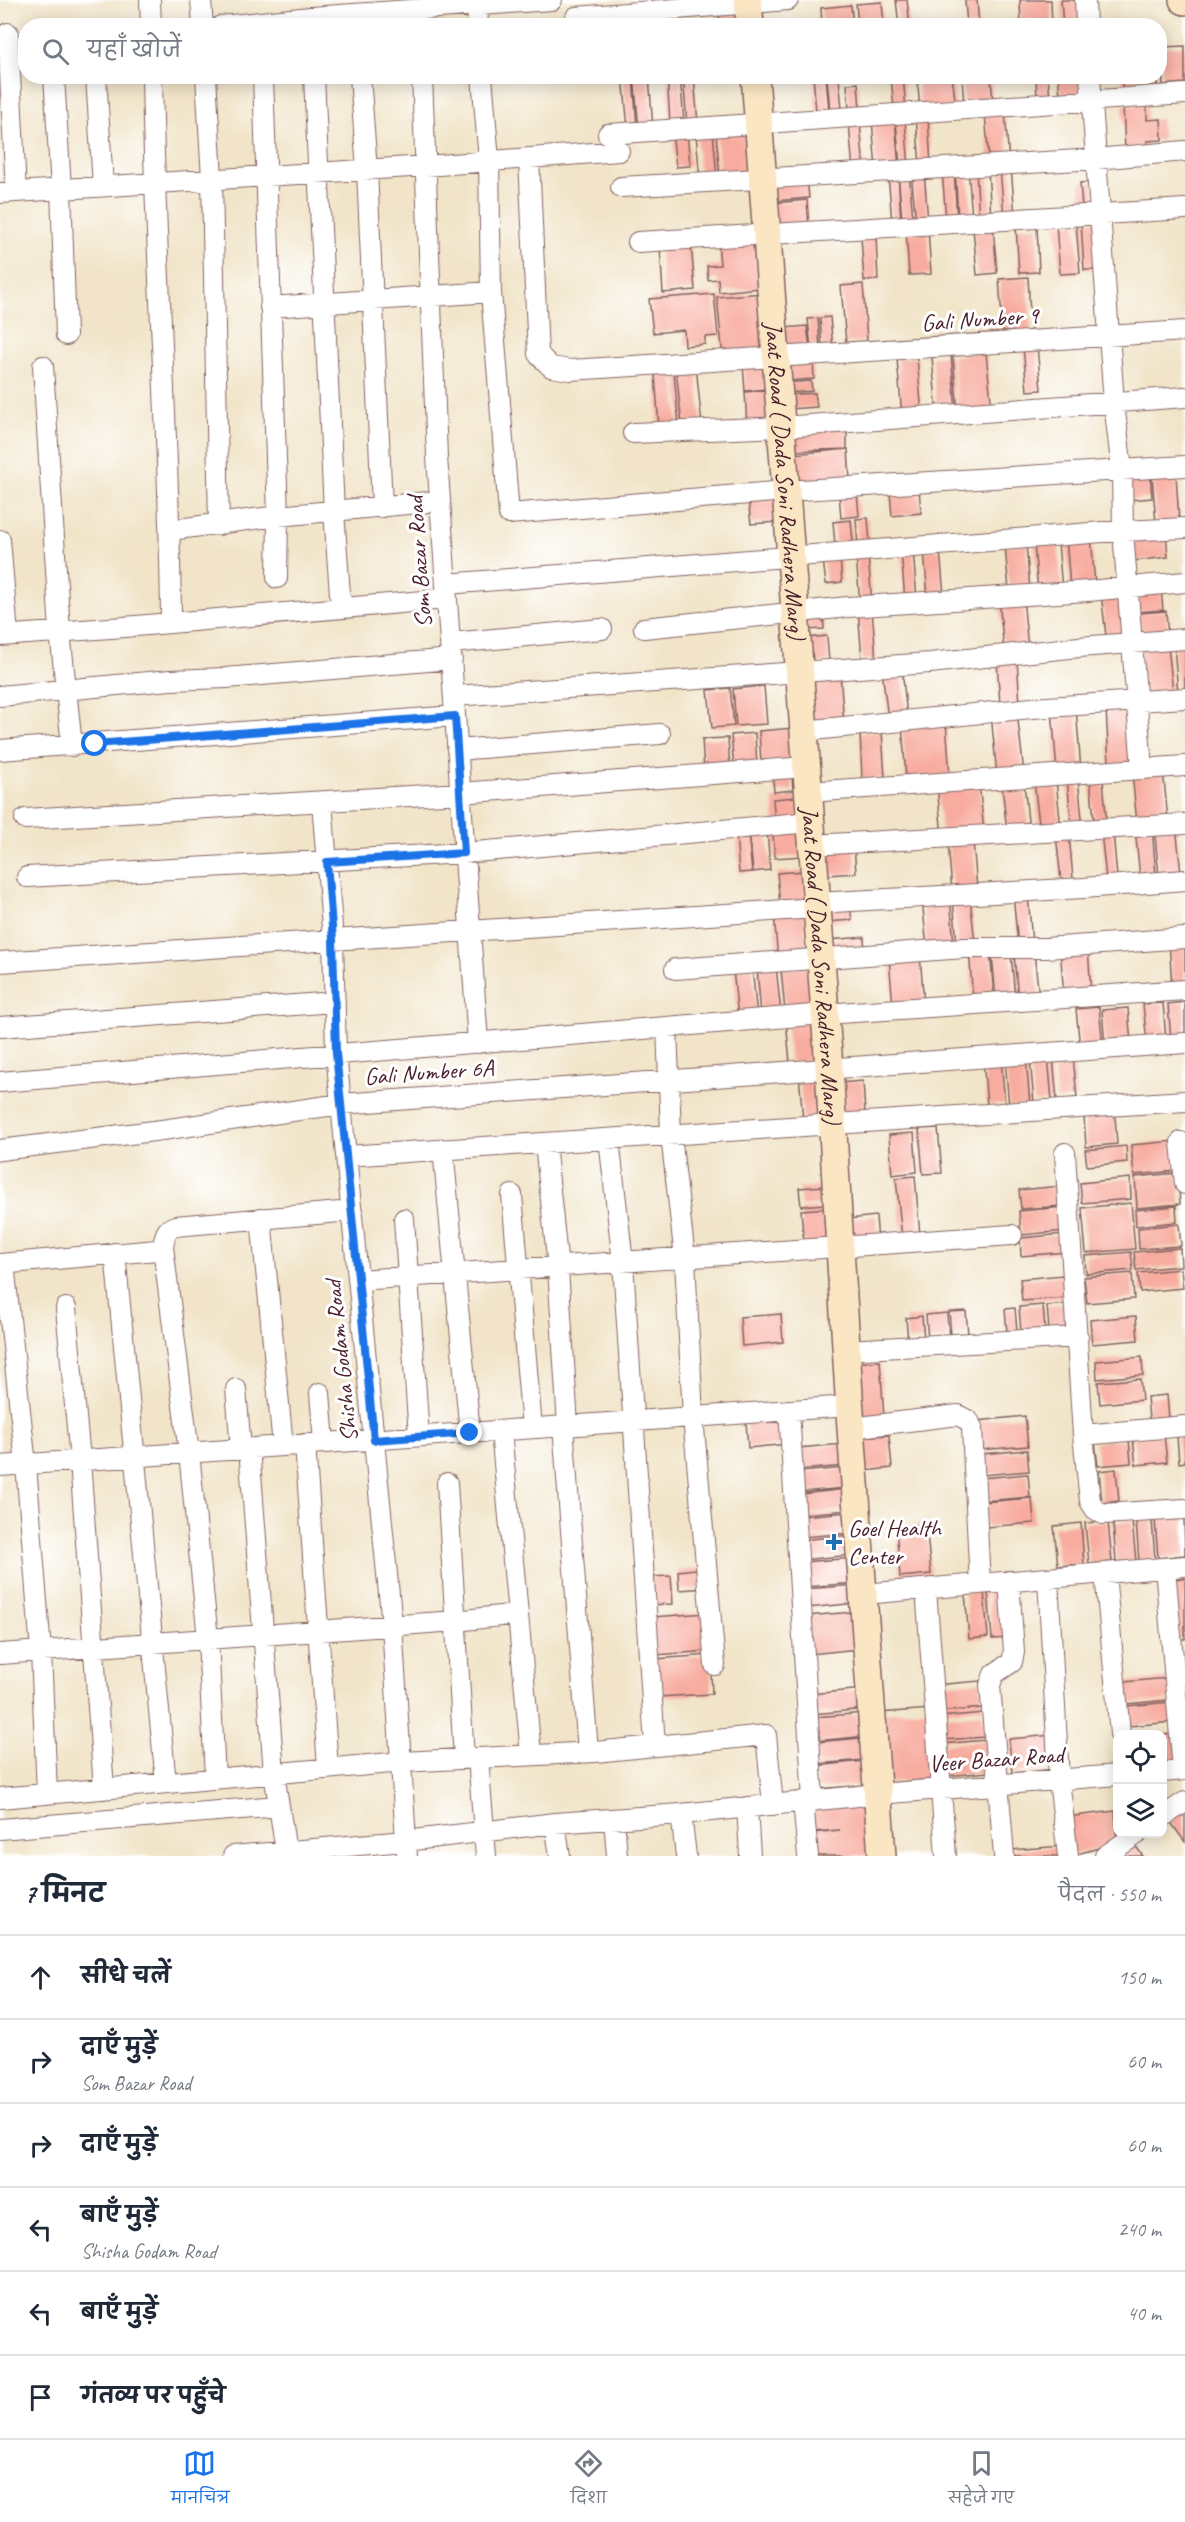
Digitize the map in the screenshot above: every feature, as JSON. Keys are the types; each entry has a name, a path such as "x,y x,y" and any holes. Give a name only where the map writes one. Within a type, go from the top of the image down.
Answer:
{"street":[{"path":"150,0 151,18"},
{"path":"201,0 202,18"},
{"path":"291,18 311,14 477,10 552,0"},
{"path":"576,17 749,9 788,0"},
{"path":"1085,0 1086,18"},
{"path":"8,33 8,192 367,170 619,151"},
{"path":"54,84 66,334"},
{"path":"97,84 103,186"},
{"path":"152,84 154,183 170,530 171,623"},
{"path":"206,84 212,179 219,525"},
{"path":"263,84 278,516 277,578"},
{"path":"314,84 334,512 341,608"},
{"path":"361,84 367,170 381,507"},
{"name":"Som Bazar Road","path":"422,84 440,501 478,1043"},
{"path":"483,84 489,161 491,292 509,514 786,491 1185,466"},
{"name":"Jaat Road ( Dada Soni Radhera Marg)","path":"756,84 829,1067 850,1417 882,1856"},
{"path":"1090,84 1114,403 1122,471 1123,531 1142,768"},
{"path":"608,134 1185,94"},
{"path":"621,187 1096,159 1185,151"},
{"name":"Gali Number 9","path":"529,158 538,354 551,368 570,370 1185,331"},
{"path":"638,242 1185,209"},
{"path":"270,307 491,292"},
{"path":"43,366 60,632 72,746"},
{"path":"633,433 782,427 1185,397"},
{"path":"170,530 278,516 440,501"},
{"path":"0,540 4,635 341,608 447,592 791,557 1185,528"},
{"path":"644,628 848,607 1185,582"},
{"path":"0,696 170,680 226,678 451,651 602,629"},
{"path":"454,696 930,663 1185,639"},
{"path":"803,731 1032,708 1185,698"},
{"path":"0,750 455,716"},
{"path":"457,750 660,734"},
{"path":"25,819 460,793 1185,766"},
{"name":"Shisha Godam Road","path":"322,802 333,940 336,1053 392,1625 406,1849"},
{"path":"27,877 811,834 1185,824"},
{"path":"0,962 470,932 816,905 1185,880"},
{"path":"675,969 964,948 1046,948 1185,938"},
{"path":"0,1082 824,1014 1185,990"},
{"path":"0,1027 335,1002"},
{"path":"667,1027 671,1135 685,1259 693,1417 715,1665"},
{"name":"Gali Number 6A","path":"0,1150 162,1130 341,1104 1185,1043"},
{"path":"346,1156 1185,1101"},
{"path":"609,1139 623,1263 655,1746"},
{"path":"1181,1142 1185,1184"},
{"path":"545,1143 558,1268 588,1752"},
{"path":"443,1149 457,1274 470,1433"},
{"path":"1065,1153 1083,1435 1089,1493 1095,1509 1103,1514 1185,1509"},
{"path":"512,1195 532,1428"},
{"path":"215,1778 208,1639 189,1453 163,1246 166,1231 175,1226 352,1211"},
{"path":"261,1218 283,1446"},
{"path":"404,1219 419,1436"},
{"path":"358,1280 1012,1235"},
{"path":"47,1794 41,1651 27,1465 2,1264 157,1250 163,1246"},
{"path":"115,1253 166,1783"},
{"path":"66,1308 80,1460 104,1789"},
{"path":"846,1350 1078,1337"},
{"path":"236,1389 245,1449 274,1773 286,1852"},
{"path":"320,1393 315,1444 316,1631 328,1768"},
{"path":"789,1410 808,1801 808,1856"},
{"path":"0,1466 789,1410 850,1417 958,1415 969,1420 972,1428 980,1584"},
{"path":"1083,1435 1185,1426"},
{"path":"501,1431 531,1755"},
{"path":"447,1483 456,1621 471,1758 485,1832 486,1856"},
{"path":"864,1594 1175,1567 1184,1770 1167,1772"},
{"path":"1105,1573 1120,1730"},
{"path":"1048,1578 1059,1780 1068,1856"},
{"path":"1004,1856 990,1685 994,1674 1012,1662 1014,1652 1009,1581"},
{"path":"926,1588 946,1856"},
{"path":"0,1654 456,1621 518,1614"},
{"path":"0,1798 402,1761 588,1752 766,1735 773,1805"},
{"name":"Veer Bazar Road","path":"233,1856 286,1852 406,1849 485,1832 555,1823 1113,1775"},
{"path":"1167,1814 1185,1802"},
{"path":"0,1829 279,1806"},
{"path":"747,1807 750,1856"},
{"path":"681,1814 686,1856"},
{"path":"614,1819 617,1856"},
{"path":"555,1823 560,1856"},
{"path":"1105,1856 1127,1838"}],"building":[{"path":"896,0 907,0 909,18 898,18"},
{"path":"965,0 977,0 978,18 966,18"},
{"path":"1020,0 1051,0 1052,18 1021,18"},
{"path":"1061,0 1080,0 1081,18 1062,18"},
{"path":"882,2 883,18 857,18 856,4"},
{"path":"851,5 852,18 822,18 821,8"},
{"path":"742,13 742,18 719,18 719,15"},
{"path":"1185,46 1185,83 1163,85 1167,84 1167,47"},
{"path":"624,84 634,84 637,128 628,129"},
{"path":"635,84 650,84 653,128 639,129"},
{"path":"668,84 681,84 684,122 670,123"},
{"path":"684,84 695,84 698,124 687,125"},
{"path":"814,84 827,84 829,110 816,111"},
{"path":"827,84 840,84 842,109 830,110"},
{"path":"847,84 858,84 860,109 849,109"},
{"path":"892,84 904,84 906,109 894,110"},
{"path":"918,84 953,84 956,107 920,109"},
{"path":"963,84 992,84 993,105 964,106"},
{"path":"1036,84 1049,84 1050,99 1037,100"},
{"path":"1059,84 1085,84 1086,92 1060,95"},
{"path":"1122,84 1157,84 1157,88 1122,90"},
{"path":"1147,104 1147,120 1161,119 1162,140 1147,141 1147,149 1125,151 1123,105"},
{"path":"1005,112 1009,161 989,162 985,113"},
{"path":"928,118 931,164 920,165 916,119"},
{"path":"895,119 899,168 876,170 872,120"},
{"path":"905,120 909,167 900,168 896,121"},
{"path":"860,122 864,170 853,171 849,123"},
{"path":"687,130 690,166 676,167 672,131"},
{"path":"748,130 752,175 720,178 716,133"},
{"path":"713,132 717,178 700,180 696,134"},
{"path":"968,167 972,218 958,219 955,168"},
{"path":"1011,167 1015,216 1004,217 1000,168"},
{"path":"954,169 957,219 946,220 942,170"},
{"path":"988,169 991,218 979,219 976,170"},
{"path":"924,170 928,222 916,223 911,171"},
{"path":"898,171 909,171 913,220 902,221"},
{"path":"898,172 901,222 892,223 888,173"},
{"path":"807,177 809,198 774,201 772,180"},
{"path":"1093,182 1095,206 1082,207 1080,183"},
{"path":"807,200 809,227 776,230 773,203"},
{"path":"1081,221 1096,221 1099,270 1084,270"},
{"path":"1076,223 1080,273 1060,274 1056,224"},
{"path":"993,226 997,273 977,275 973,228"},
{"path":"1037,226 1039,272 1019,273 1016,227"},
{"path":"928,228 931,274 909,275 906,230"},
{"path":"861,236 876,236 878,280 864,281"},
{"path":"755,239 760,288 719,292 718,279 708,280 707,266 720,265 718,242"},
{"path":"691,244 695,290 663,293 660,247"},
{"path":"1028,277 1031,333 1003,334 999,279"},
{"path":"863,284 867,341 846,343 841,286"},
{"path":"762,293 767,354 723,358 717,297"},
{"path":"714,294 718,336 705,337 705,344 685,346 684,330 653,333 649,299"},
{"path":"830,317 833,348 822,349 820,318"},
{"path":"818,318 820,349 811,350 808,319"},
{"path":"807,326 810,348 786,350 784,328"},
{"path":"1037,346 1041,390 1027,391 1023,347"},
{"path":"986,353 992,410 958,413 953,356"},
{"path":"951,355 956,411 937,413 932,357"},
{"path":"917,357 922,415 902,416 897,359"},
{"path":"813,359 814,379 787,381 786,361"},
{"path":"766,363 767,389 745,391 743,365"},
{"path":"696,366 702,425 682,427 676,368"},
{"path":"674,373 679,427 659,428 655,374"},
{"path":"811,381 812,391 787,393 786,383"},
{"path":"768,390 772,425 747,426 745,392"},
{"path":"815,393 817,407 789,409 788,395"},
{"path":"847,426 847,449 792,451 791,429"},
{"path":"848,449 850,480 796,485 793,454"},
{"path":"1150,472 1152,498 1129,500 1127,474"},
{"path":"1176,474 1179,521 1156,523 1152,476"},
{"path":"919,489 921,513 892,516 890,492"},
{"path":"857,493 859,516 841,518 839,494"},
{"path":"776,496 778,522 751,524 748,498"},
{"path":"868,518 870,544 858,545 856,519"},
{"path":"851,520 853,543 835,545 833,522"},
{"path":"1166,532 1168,557 1133,561 1130,536"},
{"path":"1091,535 1095,585 1070,587 1066,537"},
{"path":"1058,542 1062,590 1038,592 1034,543"},
{"path":"1026,544 1030,589 1009,591 1005,546"},
{"path":"913,549 917,600 905,601 901,550"},
{"path":"940,550 944,596 928,597 924,551"},
{"path":"868,555 872,603 860,604 856,556"},
{"path":"840,558 842,582 826,584 823,560"},
{"path":"1161,587 1163,610 1138,612 1137,589"},
{"path":"1122,591 1126,634 1106,636 1101,593"},
{"path":"1023,598 1028,648 1004,651 999,600"},
{"path":"872,608 876,659 862,660 858,609"},
{"path":"1166,611 1168,637 1141,639 1139,613"},
{"path":"823,612 824,629 806,630 805,613"},
{"path":"827,636 829,662 807,664 805,638"},
{"path":"1185,645 1185,692 1178,692 1174,646"},
{"path":"1168,646 1173,692 1144,695 1140,648"},
{"path":"1017,659 1020,704 1000,705 997,661"},
{"path":"902,668 907,717 888,719 882,670"},
{"path":"840,673 844,724 812,726 808,676"},
{"path":"764,686 767,724 736,726 733,689"},
{"path":"730,688 734,726 712,728 708,690"},
{"path":"1128,707 1132,763 1109,764 1106,709"},
{"path":"1076,708 1081,770 1057,771 1052,710"},
{"path":"1017,712 1024,773 997,776 991,714"},
{"path":"946,722 950,776 906,779 902,725"},
{"path":"794,728 796,760 761,763 759,731"},
{"path":"882,731 885,778 862,779 860,733"},
{"path":"755,733 757,766 734,768 731,735"},
{"path":"728,738 730,769 704,771 702,739"},
{"path":"1163,770 1168,820 1137,823 1132,773"},
{"path":"792,777 793,790 774,792 773,779"},
{"path":"1078,778 1083,829 1072,830 1067,779"},
{"path":"1103,779 1107,827 1095,829 1090,780"},
{"path":"1056,780 1061,829 1040,831 1034,782"},
{"path":"979,782 984,831 942,836 937,786"},
{"path":"1024,782 1029,831 1007,833 1002,784"},
{"path":"797,797 799,821 775,823 773,799"},
{"path":"1176,825 1181,874 1159,876 1154,827"},
{"path":"1152,827 1156,876 1140,877 1135,828"},
{"path":"767,829 770,870 753,872 749,830"},
{"path":"1113,831 1117,877 1106,878 1101,832"},
{"path":"748,832 752,872 739,873 736,833"},
{"path":"800,832 802,856 775,858 773,834"},
{"path":"1069,834 1073,879 1061,880 1056,835"},
{"path":"973,840 977,889 952,891 948,842"},
{"path":"854,845 856,873 827,875 824,847"},
{"path":"804,871 806,903 780,905 777,873"},
{"path":"1028,894 1032,943 1018,945 1013,895"},
{"path":"950,895 954,946 927,949 922,898"},
{"path":"970,897 975,943 957,945 953,898"},
{"path":"850,905 852,920 827,922 825,908"},
{"path":"804,911 808,957 778,960 774,914"},
{"path":"864,937 865,955 831,958 829,940"},
{"path":"1185,940 1185,985 1172,986 1169,941"},
{"path":"1088,946 1091,994 1064,996 1060,948"},
{"path":"990,949 994,998 973,1000 969,951"},
{"path":"1034,952 1039,997 1018,999 1014,954"},
{"path":"1011,954 1015,997 996,999 992,955"},
{"path":"920,955 924,1004 893,1006 889,958"},
{"path":"776,966 781,1013 761,1015 757,968"},
{"path":"752,967 757,1016 738,1018 733,969"},
{"path":"809,967 813,1010 785,1012 781,969"},
{"path":"1185,1002 1185,1038 1171,1039 1168,1004"},
{"path":"1163,1003 1166,1042 1147,1043 1143,1004"},
{"path":"1099,1007 1103,1046 1080,1048 1076,1009"},
{"path":"1128,1008 1131,1044 1105,1046 1102,1010"},
{"path":"816,1017 820,1060 790,1063 786,1020"},
{"path":"1048,1056 1052,1101 1034,1103 1030,1058"},
{"path":"1073,1056 1077,1098 1057,1100 1053,1057"},
{"path":"1026,1057 1030,1105 1009,1107 1005,1059"},
{"path":"1001,1058 1005,1104 987,1105 983,1059"},
{"path":"820,1072 824,1119 803,1121 799,1074"},
{"path":"863,1081 865,1113 842,1115 839,1083"},
{"path":"1115,1115 1117,1144 1086,1147 1084,1117"},
{"path":"938,1128 942,1173 923,1174 919,1129"},
{"path":"914,1133 917,1172 892,1175 889,1135"},
{"path":"1175,1141 1177,1171 1134,1175 1131,1145"},
{"path":"1126,1146 1127,1162 1087,1166 1085,1150"},
{"path":"1178,1173 1180,1204 1137,1208 1135,1177"},
{"path":"915,1176 920,1236 902,1238 896,1178"},
{"path":"1130,1178 1131,1199 1082,1203 1080,1183"},
{"path":"824,1186 825,1204 801,1206 799,1188"},
{"path":"1061,1186 1063,1206 1021,1209 1019,1190"},
{"path":"1131,1203 1135,1249 1086,1253 1082,1208"},
{"path":"1176,1206 1177,1222 1136,1226 1135,1210"},
{"path":"1064,1207 1066,1231 1021,1235 1019,1211"},
{"path":"828,1208 831,1243 804,1245 801,1210"},
{"path":"876,1216 878,1242 850,1245 848,1219"},
{"path":"1179,1224 1181,1246 1139,1249 1138,1228"},
{"path":"1065,1234 1067,1252 1021,1256 1020,1238"},
{"path":"1180,1248 1181,1266 1136,1270 1134,1252"},
{"path":"1131,1252 1133,1270 1086,1274 1085,1256"},
{"path":"1181,1269 1183,1288 1140,1292 1138,1273"},
{"path":"1132,1273 1134,1299 1087,1303 1084,1277"},
{"path":"1063,1275 1065,1298 1022,1301 1020,1279"},
{"path":"1068,1304 1070,1328 1049,1330 1047,1306"},
{"path":"1043,1305 1045,1330 1021,1332 1019,1307"},
{"path":"1015,1308 1017,1331 1007,1332 1005,1309"},
{"path":"966,1311 968,1334 951,1335 949,1312"},
{"path":"947,1313 949,1338 928,1340 926,1315"},
{"path":"781,1314 783,1342 742,1346 740,1317"},
{"path":"922,1316 924,1339 908,1341 906,1318"},
{"path":"1136,1316 1138,1340 1092,1344 1090,1320"},
{"path":"1142,1357 1143,1375 1097,1379 1096,1361"},
{"path":"880,1361 884,1417 859,1419 854,1363"},
{"path":"1140,1379 1142,1400 1100,1404 1098,1382"},
{"path":"1167,1395 1169,1418 1149,1419 1147,1397"},
{"path":"1025,1416 1028,1446 980,1450 977,1421"},
{"path":"786,1418 788,1444 748,1448 746,1422"},
{"path":"889,1435 892,1468 864,1471 862,1437"},
{"path":"1164,1435 1167,1462 1136,1465 1133,1438"},
{"path":"1177,1436 1185,1436 1185,1462 1179,1463"},
{"path":"1129,1439 1131,1463 1098,1466 1095,1442"},
{"path":"843,1444 845,1466 799,1470 798,1448"},
{"path":"1027,1450 1029,1471 983,1475 981,1454"},
{"path":"844,1468 846,1488 801,1492 799,1472"},
{"path":"1116,1469 1119,1501 1102,1503 1099,1471"},
{"path":"1028,1474 1030,1497 983,1501 981,1478"},
{"path":"847,1489 849,1510 803,1514 801,1494"},
{"path":"1032,1498 1034,1523 986,1527 984,1502"},
{"path":"849,1512 850,1533 803,1537 802,1516"},
{"path":"1184,1517 1185,1555 1158,1558 1155,1520"},
{"path":"1152,1520 1155,1559 1139,1560 1136,1521"},
{"path":"1108,1521 1112,1562 1089,1564 1085,1523"},
{"path":"1132,1521 1136,1561 1116,1562 1113,1523"},
{"path":"1081,1523 1084,1564 1058,1566 1054,1526"},
{"path":"926,1524 931,1574 900,1577 896,1527"},
{"path":"851,1535 852,1555 802,1560 800,1540"},
{"path":"854,1558 856,1583 804,1587 802,1562"},
{"path":"705,1568 707,1588 679,1590 678,1571"},
{"path":"671,1576 673,1604 650,1605 648,1577"},
{"path":"1185,1578 1185,1639 1178,1639 1172,1579"},
{"path":"856,1585 858,1603 807,1608 805,1589"},
{"path":"1005,1590 1010,1638 992,1639 988,1592"},
{"path":"984,1591 988,1637 969,1639 965,1593"},
{"path":"854,1612 858,1649 810,1654 806,1616"},
{"path":"707,1613 710,1651 655,1655 652,1617"},
{"path":"710,1655 712,1694 657,1697 655,1659"},
{"path":"1168,1678 1170,1700 1126,1704 1124,1682"},
{"path":"980,1681 983,1708 938,1712 935,1685"},
{"path":"864,1689 866,1709 813,1714 811,1694"},
{"path":"1171,1702 1173,1722 1129,1726 1127,1706"},
{"path":"930,1709 936,1779 886,1783 880,1713"},
{"path":"865,1713 867,1736 816,1741 814,1717"},
{"path":"983,1713 985,1737 943,1740 941,1717"},
{"path":"1177,1734 1179,1760 1167,1761 1167,1735"},
{"path":"1053,1735 1056,1769 1012,1773 1009,1739"},
{"path":"862,1738 864,1760 817,1764 815,1742"},
{"path":"986,1740 989,1772 945,1776 942,1744"},
{"path":"864,1761 866,1785 817,1789 815,1766"},
{"path":"868,1801 876,1856 814,1856 812,1833 840,1830 812,1832 810,1806"},
{"path":"1185,1809 1185,1842 1169,1820"},
{"path":"1113,1811 1113,1838 1117,1838 1117,1843 1070,1856 1066,1817"},
{"path":"1134,1844 1143,1856 1117,1856"},
{"path":"1063,1846 1063,1856 1011,1856 1011,1850"}],"place":[{"name":"Goel Health Center","path":"834,1542"}],"route":[{"path":"95,744 455,716 464,853 327,862 333,940 336,1053 374,1440 470,1433"}]}
